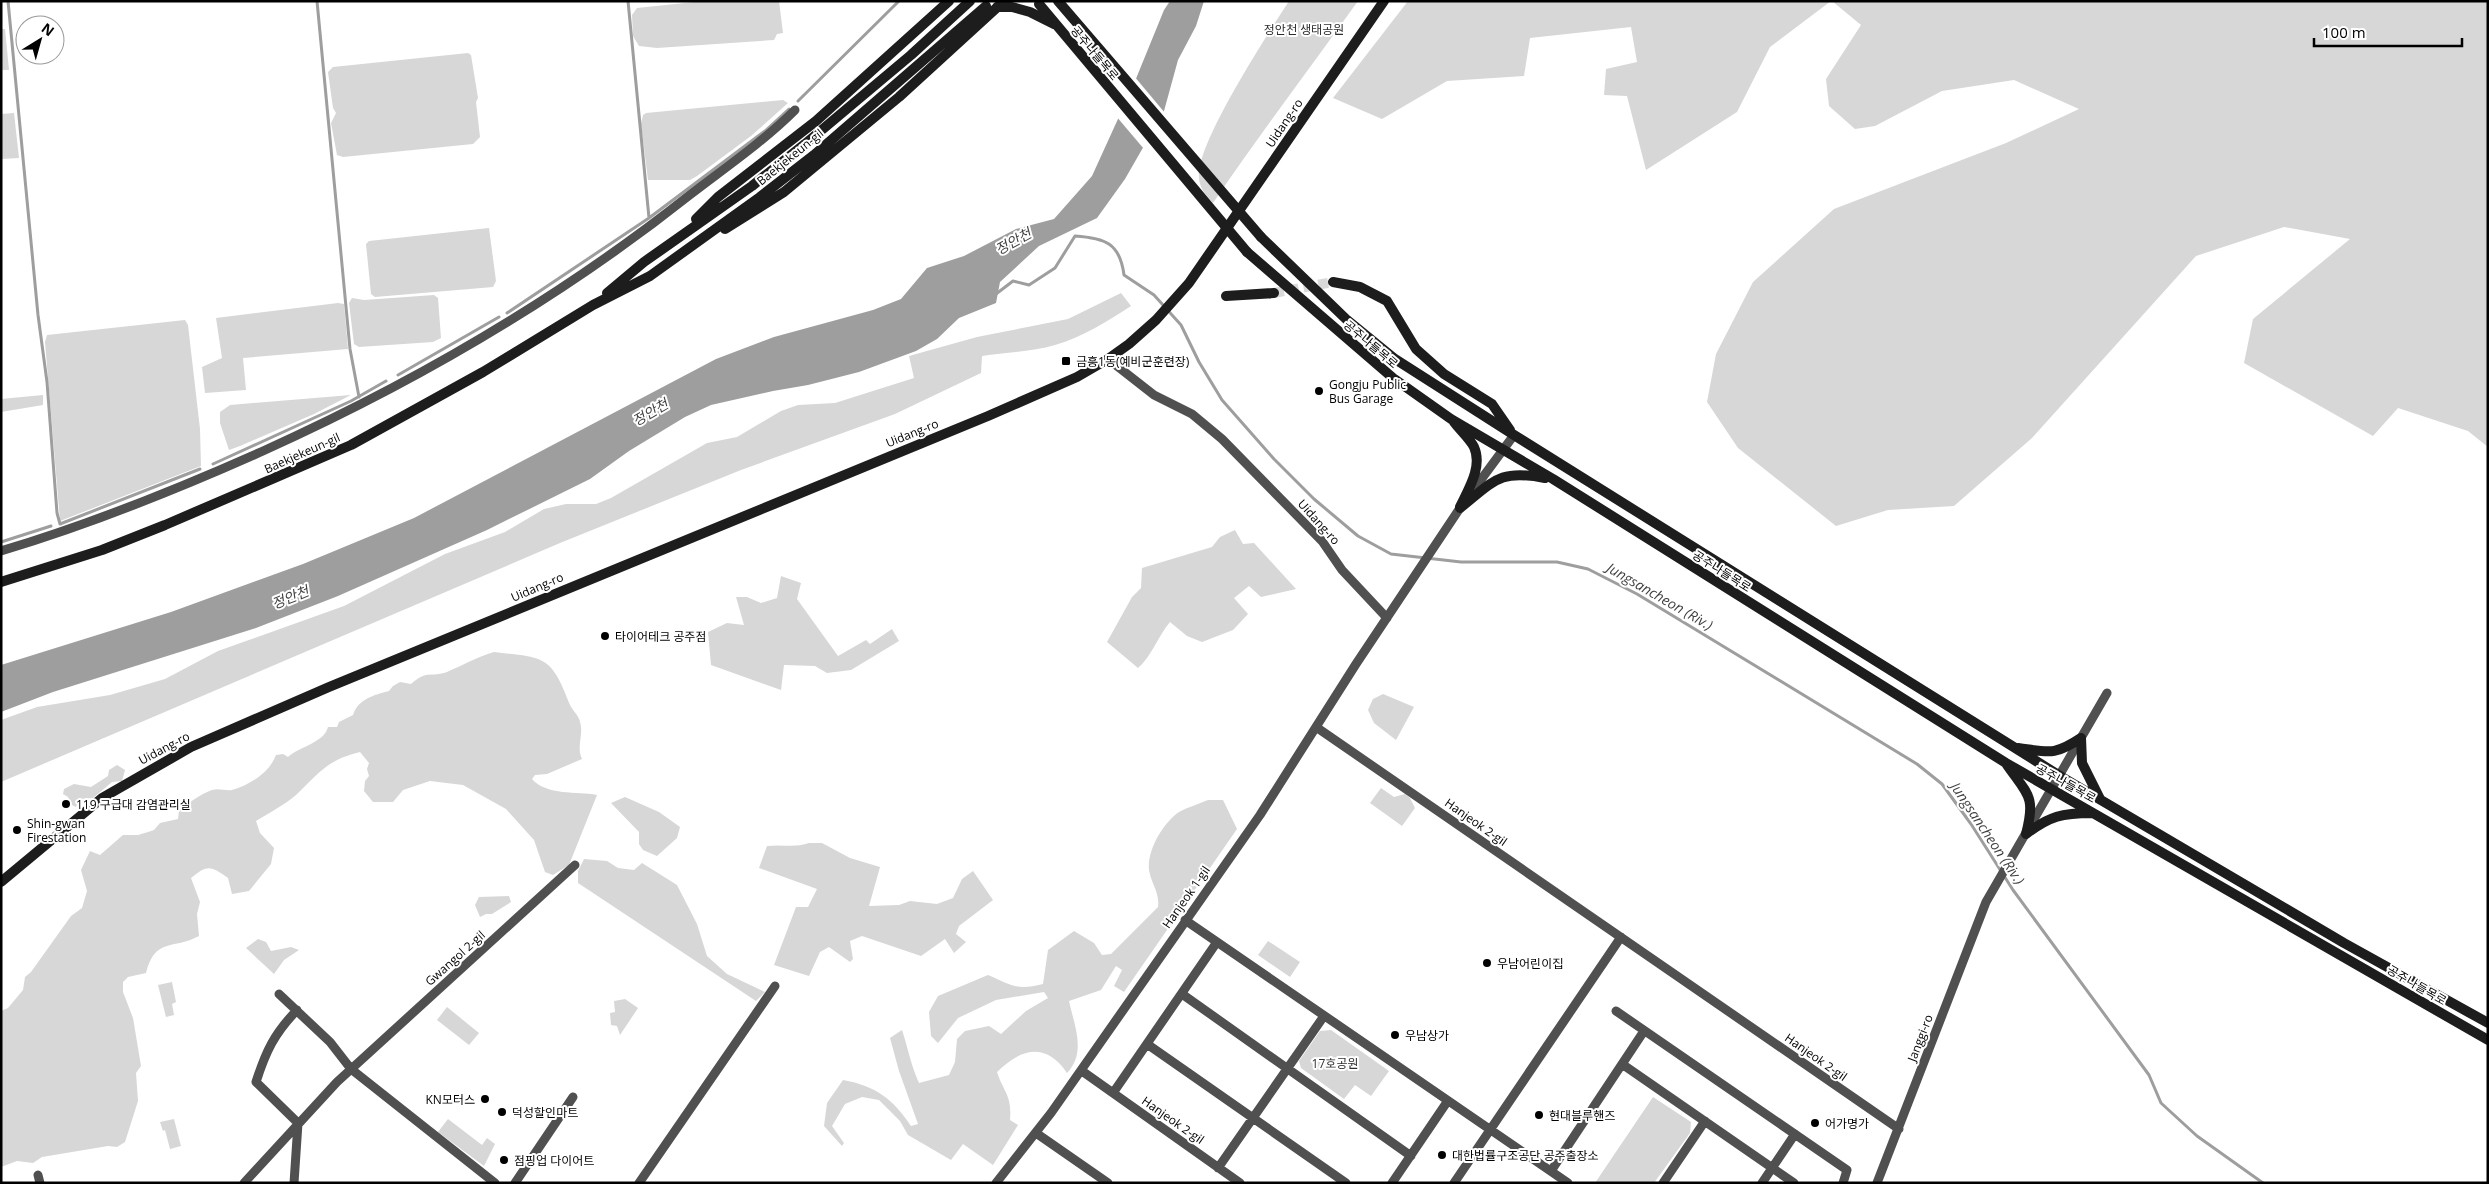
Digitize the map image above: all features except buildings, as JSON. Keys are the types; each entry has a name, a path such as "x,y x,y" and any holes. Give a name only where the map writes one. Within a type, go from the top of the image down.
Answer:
{"main road":[{"path":"680,236 718,197 816,121 949,1"},
{"name":"Baekjekeun-gil","path":"593,305 680,236 752,186 805,144 904,61 970,1"},
{"name":"공주나들목로","path":"1058,1 1261,237 1346,319 1395,359 2060,776 2344,942 2488,1023"},
{"path":"1067,1 1069,14"},
{"name":"Uidang-ro","path":"1,882 102,798 191,747 674,543 979,419 1077,377 1108,360 1156,320 1188,284 1384,1"},
{"name":"공주나들목로","path":"1038,2 1054,24 1247,252 1393,378 1452,419 1552,479 2006,763 2488,1040"},
{"path":"688,247 742,220 784,192 899,97 1000,4 1030,12 1054,24"},
{"name":"Baekjekeun-gil","path":"1,582 102,550 156,529 351,445 484,372 593,305 650,276 760,197 814,155 986,6"},
{"path":"1333,282 1360,287 1387,301 1416,349 1444,374 1492,404 1514,435"},
{"path":"1226,296 1274,293"},
{"path":"1452,419 1473,446 1477,458 1475,471 1460,508"},
{"path":"1460,508 1493,480 1504,475 1528,474 1552,479"},
{"path":"2015,748 2055,752 2063,750 2080,738"},
{"path":"2080,738 2082,763 2086,775 2101,800"},
{"path":"2006,763 2029,796 2032,806 2024,838"},
{"path":"2024,838 2050,817 2071,813 2095,814"}],"street":[{"path":"1,551 109,515 209,475 339,416 434,366 553,295 664,216 795,110"},
{"name":"Uidang-ro","path":"1108,360 1154,395 1192,414 1222,439 1322,541 1342,570 1387,618"},
{"name":"Hanjeok 1-gil","path":"996,1183 1082,1071 1185,920 1260,815 1316,726 1460,508 1514,435"},
{"path":"2024,838 2107,693"},
{"name":"Hanjeok 2-gil","path":"1316,726 1899,1128"},
{"name":"Janggi-ro","path":"1876,1183 1986,902 2024,838"},
{"name":"Gwangol 2-gil","path":"244,1183 298,1123 351,1069 575,865"},
{"path":"1185,920 1447,1102 1568,1183"},
{"path":"1454,1183 1621,937"},
{"path":"1114,1093 1217,942"},
{"path":"639,1183 775,986"},
{"path":"280,994 330,1042 351,1069 495,1183"},
{"path":"1182,994 1410,1156"},
{"path":"294,1183 298,1123 256,1082 266,1050 278,1030 297,1010"},
{"path":"1616,1011 1847,1170 1843,1183"},
{"path":"1218,1168 1324,1016"},
{"path":"1550,1171 1644,1031"},
{"path":"1147,1044 1346,1183"},
{"path":"1622,1064 1794,1183"},
{"name":"Hanjeok 2-gil","path":"1082,1071 1240,1183"},
{"path":"516,1183 573,1097"},
{"path":"1392,1183 1447,1102"},
{"path":"1663,1183 1705,1121"},
{"path":"1036,1133 1108,1183"},
{"path":"1762,1183 1795,1134"}],"green space":[{"path":"704,1 779,1 783,33 777,34 774,40 657,48 639,46 633,36 632,15 637,8"},
{"name":"정안천 생태공원","path":"1289,1 1358,1 1213,203 1205,194 1199,181 1201,161 1209,140 1235,88"},
{"path":"1408,1 1831,1 1770,47 1737,112 1646,170 1627,96 1604,95 1606,69 1637,62 1631,27 1530,38 1524,76 1447,81 1382,119 1333,98"},
{"path":"1832,1 2488,1 2488,447 2468,431 2398,408 2373,436 2244,363 2253,319 2350,239 2284,227 2196,256 2032,438 1954,506 1888,510 1836,526 1738,448 1707,402 1716,354 1753,282 1834,209 2006,143 2079,109 2014,80 1942,91 1875,126 1855,129 1829,106 1826,79 1861,25"},
{"path":"1,29 5,29 9,70 1,70"},
{"path":"468,53 471,55 478,98 476,102 480,137 473,144 343,157 337,155 331,123 336,113 333,108 328,72 333,67"},
{"path":"783,100 788,103 751,136 697,176 690,180 648,180 641,124 643,115 646,113"},
{"path":"14,113 19,158 1,159 1,114"},
{"path":"489,228 496,281 493,287 375,297 371,294 366,244 369,241"},
{"path":"1121,293 1131,306 1075,338 1037,349 982,356 981,373 895,414 741,470 560,543 1,782 1,720 37,707 110,695 165,679 218,651 344,606 445,554 505,532 544,509 566,504 596,504 611,498 707,443 737,437 781,411 798,405 835,403 914,378 909,356 977,337 1068,319"},
{"path":"434,295 438,298 441,338 433,342 359,347 354,344 349,303 352,298 364,300"},
{"path":"338,303 344,304 348,349 243,358 246,390 205,393 202,367 222,358 216,318"},
{"path":"185,320 188,325 200,429 201,466 60,521 45,342 47,335"},
{"path":"43,395 43,405 1,412 1,399"},
{"path":"351,395 314,414 229,450 220,423 220,412 230,405"},
{"path":"1235,530 1243,544 1254,543 1296,589 1261,597 1249,586 1234,598 1248,614 1233,630 1202,642 1187,636 1170,622 1147,658 1138,668 1107,642 1132,597 1141,588 1142,568 1212,547 1220,537"},
{"path":"781,576 801,583 797,599 838,656 866,640 870,644 892,629 899,641 851,670 827,673 815,666 784,665 781,690 711,665 708,632 727,623 744,625 736,597 747,597 761,603 777,598"},
{"path":"494,652 535,658 544,662 557,676 579,720 581,727 580,754 582,759 547,774 535,775 532,779 546,788 554,790 597,795 569,865 553,875 545,872 534,840 506,809 463,785 430,781 403,790 393,802 373,802 364,791 365,781 369,776 367,769 369,763 360,752 331,763 291,799 256,821 260,833 274,848 271,864 249,891 232,894 228,878 213,869 202,870 197,873 191,878 200,902 197,914 199,936 160,949 154,954 146,973 128,977 123,982 123,992 133,1018 141,1066 136,1073 138,1101 125,1142 117,1147 108,1146 42,1157 33,1163 17,1161 1,1167 1,1011 8,1008 23,990 25,977 31,972 71,916 82,908 87,891 81,870 90,851 100,855 123,835 138,835 154,830 160,823 178,819 179,810 215,789 232,790 246,785 269,767 276,755 283,754 288,757 317,741 326,732 328,727 337,727 339,722 353,715 363,701 389,691 400,682 411,684 425,675 447,672"},
{"path":"1383,694 1414,707 1396,740 1374,723 1368,710 1373,699"},
{"path":"117,765 125,770 122,781 112,782 93,798 79,799 76,807 63,794 64,789 74,784 91,787 108,776 109,770"},
{"path":"1381,788 1394,797 1405,794 1410,798 1415,808 1402,826 1370,803"},
{"path":"625,797 659,812 680,827 677,838 657,856 643,850 639,844 639,832 611,803"},
{"path":"1208,800 1223,800 1237,829 1124,992 1114,986 1122,970 1116,966 1101,990 1069,1001 1078,1047 1073,1065 1067,1073 1051,1056 1033,1052 1015,1058 997,1072 1009,1099 1010,1120 1018,1125 993,1165 963,1144 951,1160 908,1135 900,1121 879,1100 862,1097 845,1104 832,1126 844,1143 842,1146 824,1126 827,1103 843,1080 865,1086 883,1095 897,1108 911,1126 918,1124 899,1071 890,1038 902,1030 919,1083 949,1075 955,1062 957,1039 965,1031 989,1026 1001,1034 1026,1011 1048,998 1044,992 996,1000 958,1018 938,1043 931,1036 929,1012 938,996 988,975 1020,987 1043,984 1048,950 1074,931 1094,943 1102,955 1111,954 1158,907 1158,897 1150,875 1149,862 1153,846 1162,830 1179,812"},
{"path":"822,843 850,858 880,867 869,906 899,905 910,901 937,904 953,898 962,879 973,871 993,900 959,926 956,934 966,942 954,953 945,939 921,956 862,936 850,941 853,959 850,962 829,947 820,952 809,976 774,965 796,907 808,907 817,889 759,868 767,846"},
{"path":"584,859 607,861 618,868 634,870 642,863 677,885 697,924 707,956 727,974 765,992 756,1001 578,883 578,871"},
{"path":"509,896 511,902 492,914 480,917 475,905 479,897"},
{"path":"258,939 266,942 271,951 291,947 299,950 284,960 274,974 246,948"},
{"path":"1268,941 1300,962 1290,977 1258,955"},
{"path":"172,982 176,1002 172,1004 174,1015 166,1017 158,985"},
{"path":"625,999 638,1008 620,1035 617,1026 611,1025 610,1013 615,1012 614,1001"},
{"path":"447,1007 479,1033 469,1045 437,1020"},
{"name":"17호공원","path":"1331,1030 1389,1071 1371,1096 1355,1085 1344,1099 1301,1068 1299,1061 1320,1031"},
{"path":"1653,1097 1691,1122 1690,1133 1654,1183 1595,1183"},
{"path":"174,1119 181,1146 170,1149 165,1130 163,1131 160,1122"},
{"path":"448,1119 482,1145 487,1138 495,1144 484,1166 438,1132"}],"water":[{"name":"정안천","path":"1170,1 1204,1 1196,26 1178,60 1164,111 1125,179 1097,218 1039,246 1000,282 996,303 959,318 937,339 916,351 859,372 808,385 711,405 685,417 629,451 590,479 487,530 338,596 256,628 53,692 1,712 1,665 171,612 303,564 414,518 716,359 774,337 873,310 901,299 927,268 964,256 1016,229 1054,219 1092,176 1133,86 1164,10"}],"pier":[{"path":"1134,76 1165,113 1144,149 1116,116"}],"waterway":[{"path":"8,1 38,315 47,382 57,513 60,524 200,469"},
{"path":"317,1 350,349 359,397"},
{"path":"628,1 649,218"},
{"path":"798,101 899,1"},
{"path":"507,313 649,218 765,131 789,109"},
{"name":"Jungsancheon (Riv.)","path":"996,294 1013,281 1029,285 1055,268 1075,236 1095,238 1109,244 1119,256 1124,275 1154,295 1181,325 1199,362 1222,400 1274,459 1314,499 1358,536 1391,554 1461,562 1557,562 1588,569 1637,594 1917,764 1942,784 1971,824 2013,890 2149,1075 2161,1103 2197,1136 2263,1183"},
{"path":"398,375 499,317"},
{"path":"213,464 351,401 386,381"},
{"path":"1,542 51,526"}],"tunnel":[{"path":"1274,293 1333,282"}],"place":[{"name":"금흥1동(예비군훈련장)","path":"1066,361"},
{"name":"Gongju Public Bus Garage","path":"1319,391"},
{"name":"타이어테크 공주점","path":"605,636"},
{"name":"119 구급대 감염관리실","path":"66,804"},
{"name":"Shin-gwan Firestation","path":"17,830"},
{"name":"우남어린이집","path":"1487,963"},
{"name":"우남상가","path":"1395,1035"},
{"name":"KN모터스","path":"485,1099"},
{"name":"덕성할인마트","path":"502,1112"},
{"name":"현대블루핸즈","path":"1539,1115"},
{"name":"어가명가","path":"1815,1123"},
{"name":"대한법률구조공단 공주출장소","path":"1442,1155"},
{"name":"점핑업 다이어트","path":"504,1160"}]}
